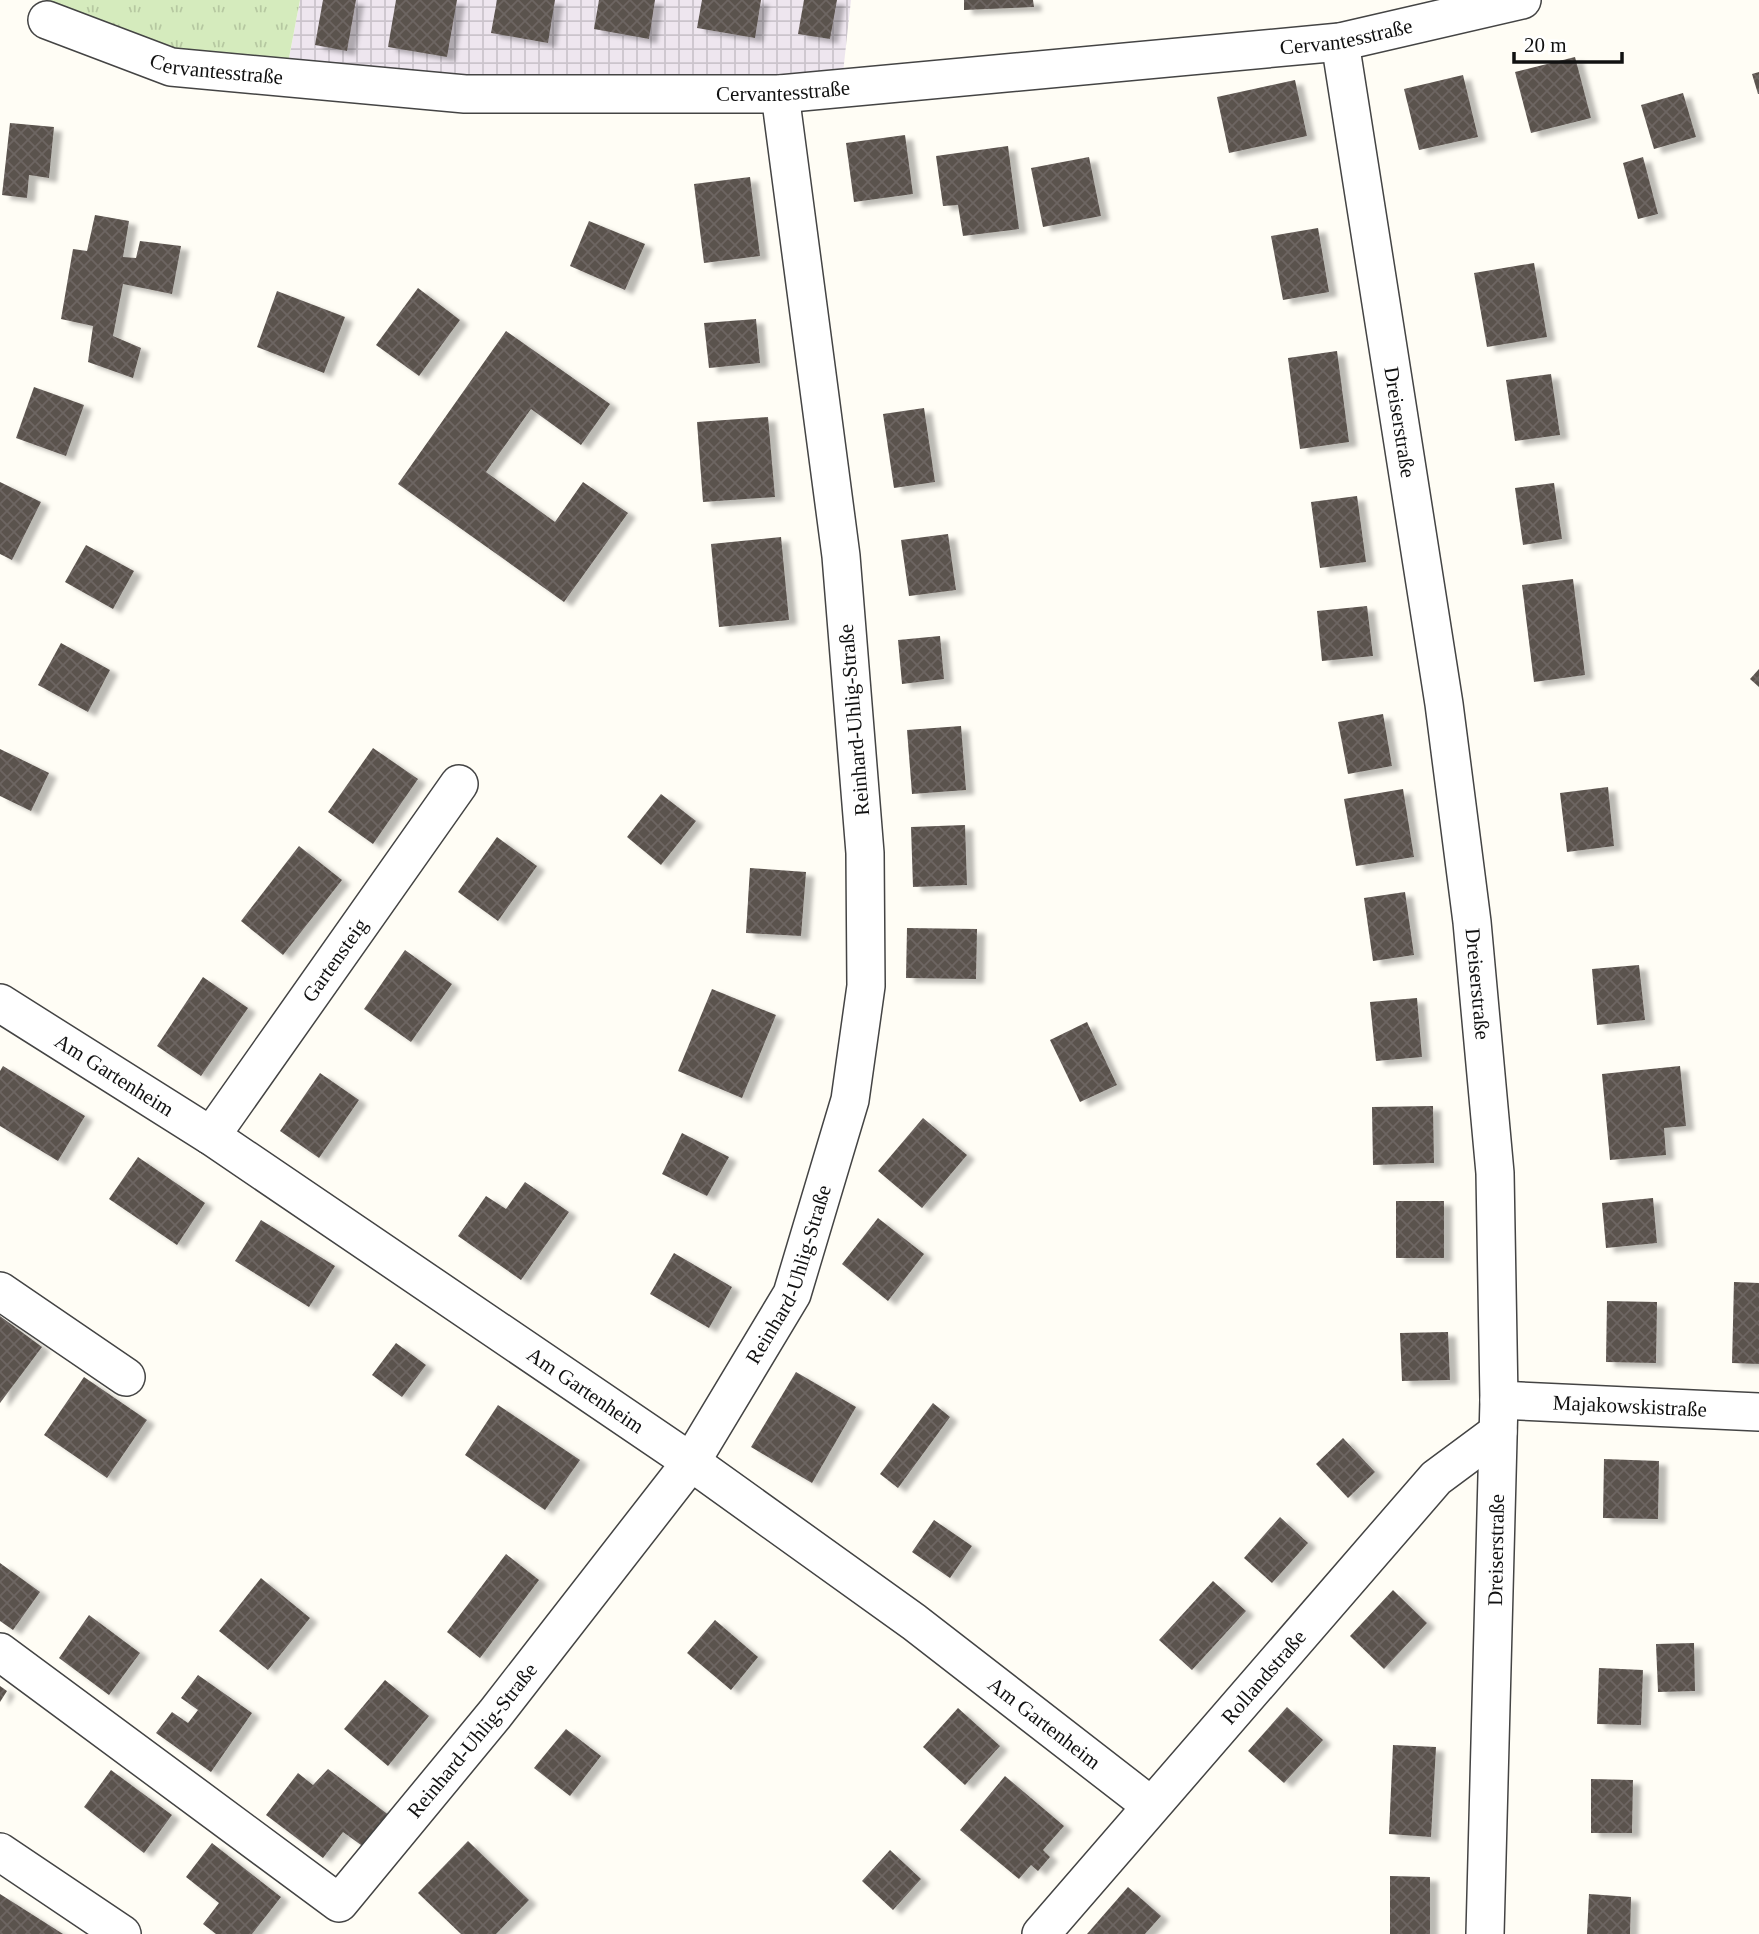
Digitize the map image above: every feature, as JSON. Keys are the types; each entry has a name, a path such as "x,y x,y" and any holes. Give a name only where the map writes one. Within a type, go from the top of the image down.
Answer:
{"street":[{"name":"Cervantesstraße","path":"47,20 171,67 185,69 465,94 780,94 1340,42 1522,0"},
{"name":"Dreiserstraße","path":"1340,42 1444,705 1472,922 1495,1173 1499,1416 1493,1738 1485,1934"},
{"name":"Reinhard-Uhlig-Straße","path":"0,1652 339,1903 495,1714 691,1462 792,1294 850,1100 866,986 865,853 841,556 780,94"},
{"name":"Gartensteig","path":"211,1136 459,784"},
{"name":"Am Gartenheim","path":"0,1003 211,1136 691,1462 914,1622 1150,1805"},
{"path":"0,1291 126,1377"},
{"name":"Majakowskistraße","path":"1499,1416 1759,1412"},
{"name":"Rollandstraße","path":"1041,1934 1436,1478 1499,1416"},
{"path":"0,1852 122,1934"}],"shaded area":[{"path":"300,0 851,0 840,100 285,79"}],"green space":[{"path":"47,0 300,0 285,79 172,59 50,4"}],"building":[{"path":"323,0 356,0 347,51 315,45"},
{"path":"396,0 457,0 447,57 388,47"},
{"path":"497,0 555,0 548,43 491,33"},
{"path":"599,0 655,0 649,39 594,29"},
{"path":"702,0 761,0 755,38 697,28"},
{"path":"804,0 837,0 830,39 798,34"},
{"path":"964,0 1033,0 1034,7 964,10"},
{"path":"1575,57 1591,118 1531,133 1515,72"},
{"path":"1759,72 1759,94 1758,94 1752,74"},
{"path":"1463,75 1478,137 1419,150 1404,89"},
{"path":"1295,80 1307,136 1229,153 1217,97"},
{"path":"1683,93 1696,137 1654,149 1641,105"},
{"path":"10,123 54,127 49,178 29,175 27,198 2,195"},
{"path":"905,135 913,194 854,202 846,143"},
{"path":"1008,146 1019,229 963,236 958,205 943,206 936,156"},
{"path":"1089,157 1101,216 1043,227 1031,168"},
{"path":"1643,157 1658,214 1638,219 1623,163"},
{"path":"750,177 760,256 704,263 694,184"},
{"path":"95,215 129,221 123,257 136,258 140,241 181,246 172,294 123,284 113,336 141,348 133,378 88,362 93,326 61,319 73,249 87,251"},
{"path":"589,221 645,244 625,290 570,266"},
{"path":"1318,228 1329,292 1283,300 1271,236"},
{"path":"1534,263 1547,337 1487,347 1474,273"},
{"path":"418,288 460,320 419,376 376,345"},
{"path":"277,291 345,317 324,373 257,347"},
{"path":"756,319 760,363 709,368 704,323"},
{"path":"506,331 610,404 581,445 531,409 486,472 555,522 583,482 628,513 564,602 398,484"},
{"path":"1337,351 1349,442 1300,449 1288,358"},
{"path":"1551,374 1560,435 1515,441 1506,380"},
{"path":"34,387 84,405 66,456 16,438"},
{"path":"924,408 935,482 894,488 883,414"},
{"path":"768,417 775,497 703,502 697,422"},
{"path":"0,482 41,502 12,560 0,554"},
{"path":"1554,483 1562,539 1523,545 1515,488"},
{"path":"1357,496 1366,562 1320,568 1311,502"},
{"path":"948,534 956,590 909,596 901,540"},
{"path":"781,537 789,620 719,627 711,544"},
{"path":"86,545 134,571 113,609 65,582"},
{"path":"1573,579 1585,675 1534,682 1522,585"},
{"path":"1367,606 1373,656 1322,661 1317,611"},
{"path":"940,636 944,679 902,684 898,640"},
{"path":"61,643 110,670 88,712 38,685"},
{"path":"1759,669 1759,687 1750,679"},
{"path":"1383,714 1392,766 1348,774 1338,722"},
{"path":"961,726 966,790 912,794 907,730"},
{"path":"373,748 418,779 373,844 328,812"},
{"path":"0,749 49,773 31,811 0,796"},
{"path":"1608,787 1614,846 1567,852 1560,793"},
{"path":"1403,789 1414,857 1356,866 1344,799"},
{"path":"661,794 696,821 661,865 627,837"},
{"path":"965,825 967,885 913,887 911,827"},
{"path":"497,837 537,866 498,921 458,892"},
{"path":"299,846 342,880 283,955 241,921"},
{"path":"750,868 806,872 801,936 746,933"},
{"path":"1405,892 1414,955 1373,961 1364,898"},
{"path":"907,928 977,929 976,979 906,978"},
{"path":"405,950 452,984 411,1042 364,1009"},
{"path":"1639,965 1645,1020 1597,1025 1592,969"},
{"path":"203,977 248,1008 201,1076 157,1046"},
{"path":"712,989 776,1015 742,1098 678,1071"},
{"path":"1417,998 1422,1057 1376,1061 1370,1002"},
{"path":"1087,1022 1117,1085 1080,1102 1050,1040"},
{"path":"3,1066 85,1116 58,1161 0,1126 0,1071"},
{"path":"1680,1066 1686,1126 1664,1128 1666,1155 1610,1160 1602,1074"},
{"path":"320,1073 359,1100 319,1158 280,1131"},
{"path":"1433,1106 1434,1163 1373,1165 1372,1107"},
{"path":"923,1118 967,1155 922,1208 878,1171"},
{"path":"682,1133 729,1157 707,1196 662,1174"},
{"path":"138,1157 205,1203 177,1245 109,1199"},
{"path":"525,1182 569,1212 521,1280 458,1236 486,1196 506,1209"},
{"path":"1653,1198 1657,1243 1606,1248 1602,1203"},
{"path":"1396,1201 1444,1201 1444,1258 1396,1258"},
{"path":"878,1218 924,1254 888,1301 842,1264"},
{"path":"261,1220 335,1266 309,1307 235,1261"},
{"path":"674,1253 732,1287 709,1328 650,1294"},
{"path":"1734,1282 1759,1283 1759,1364 1732,1363"},
{"path":"1607,1301 1657,1302 1656,1363 1606,1362"},
{"path":"0,1316 42,1347 0,1403"},
{"path":"1448,1332 1450,1380 1402,1381 1400,1333"},
{"path":"396,1343 426,1365 402,1397 372,1375"},
{"path":"796,1372 856,1407 812,1483 751,1447"},
{"path":"84,1377 147,1420 107,1478 44,1435"},
{"path":"933,1403 950,1417 898,1488 880,1474"},
{"path":"498,1405 580,1460 545,1510 465,1455"},
{"path":"1343,1438 1375,1472 1348,1498 1316,1464"},
{"path":"1604,1459 1659,1461 1658,1519 1603,1518"},
{"path":"1280,1517 1308,1543 1272,1583 1244,1558"},
{"path":"934,1520 972,1546 950,1578 912,1552"},
{"path":"506,1554 539,1580 480,1658 447,1632"},
{"path":"0,1563 40,1592 13,1630 0,1621"},
{"path":"261,1578 310,1618 268,1670 219,1631"},
{"path":"1213,1581 1246,1611 1192,1670 1159,1640"},
{"path":"1393,1590 1427,1623 1384,1669 1350,1636"},
{"path":"89,1615 140,1653 109,1695 59,1658"},
{"path":"715,1620 758,1657 731,1690 687,1653"},
{"path":"1694,1643 1695,1691 1658,1692 1656,1644"},
{"path":"1599,1668 1643,1670 1641,1725 1597,1724"},
{"path":"198,1675 252,1713 211,1772 156,1733 172,1712 188,1723 198,1710 181,1698"},
{"path":"385,1680 429,1716 388,1766 344,1729"},
{"path":"0,1686 7,1691 0,1702"},
{"path":"1287,1707 1323,1740 1284,1783 1248,1751"},
{"path":"958,1708 1000,1746 965,1785 923,1747"},
{"path":"566,1729 601,1756 570,1796 534,1768"},
{"path":"1393,1745 1436,1747 1431,1837 1389,1834"},
{"path":"328,1769 394,1819 368,1850 343,1832 323,1858 266,1815 298,1773 313,1785"},
{"path":"111,1770 172,1815 144,1853 84,1807"},
{"path":"1005,1776 1064,1826 1043,1850 1050,1857 1038,1871 1031,1865 1019,1879 960,1830"},
{"path":"1591,1779 1633,1780 1632,1833 1591,1833"},
{"path":"468,1841 529,1900 496,1934 461,1934 418,1893"},
{"path":"212,1843 281,1897 252,1934 216,1934 203,1924 219,1903 186,1877"},
{"path":"890,1850 921,1879 893,1910 862,1881"},
{"path":"1390,1876 1430,1877 1430,1934 1390,1934"},
{"path":"1128,1887 1161,1916 1145,1934 1087,1934"},
{"path":"0,1894 63,1934 0,1934"},
{"path":"1589,1894 1631,1897 1630,1934 1587,1934"}]}
